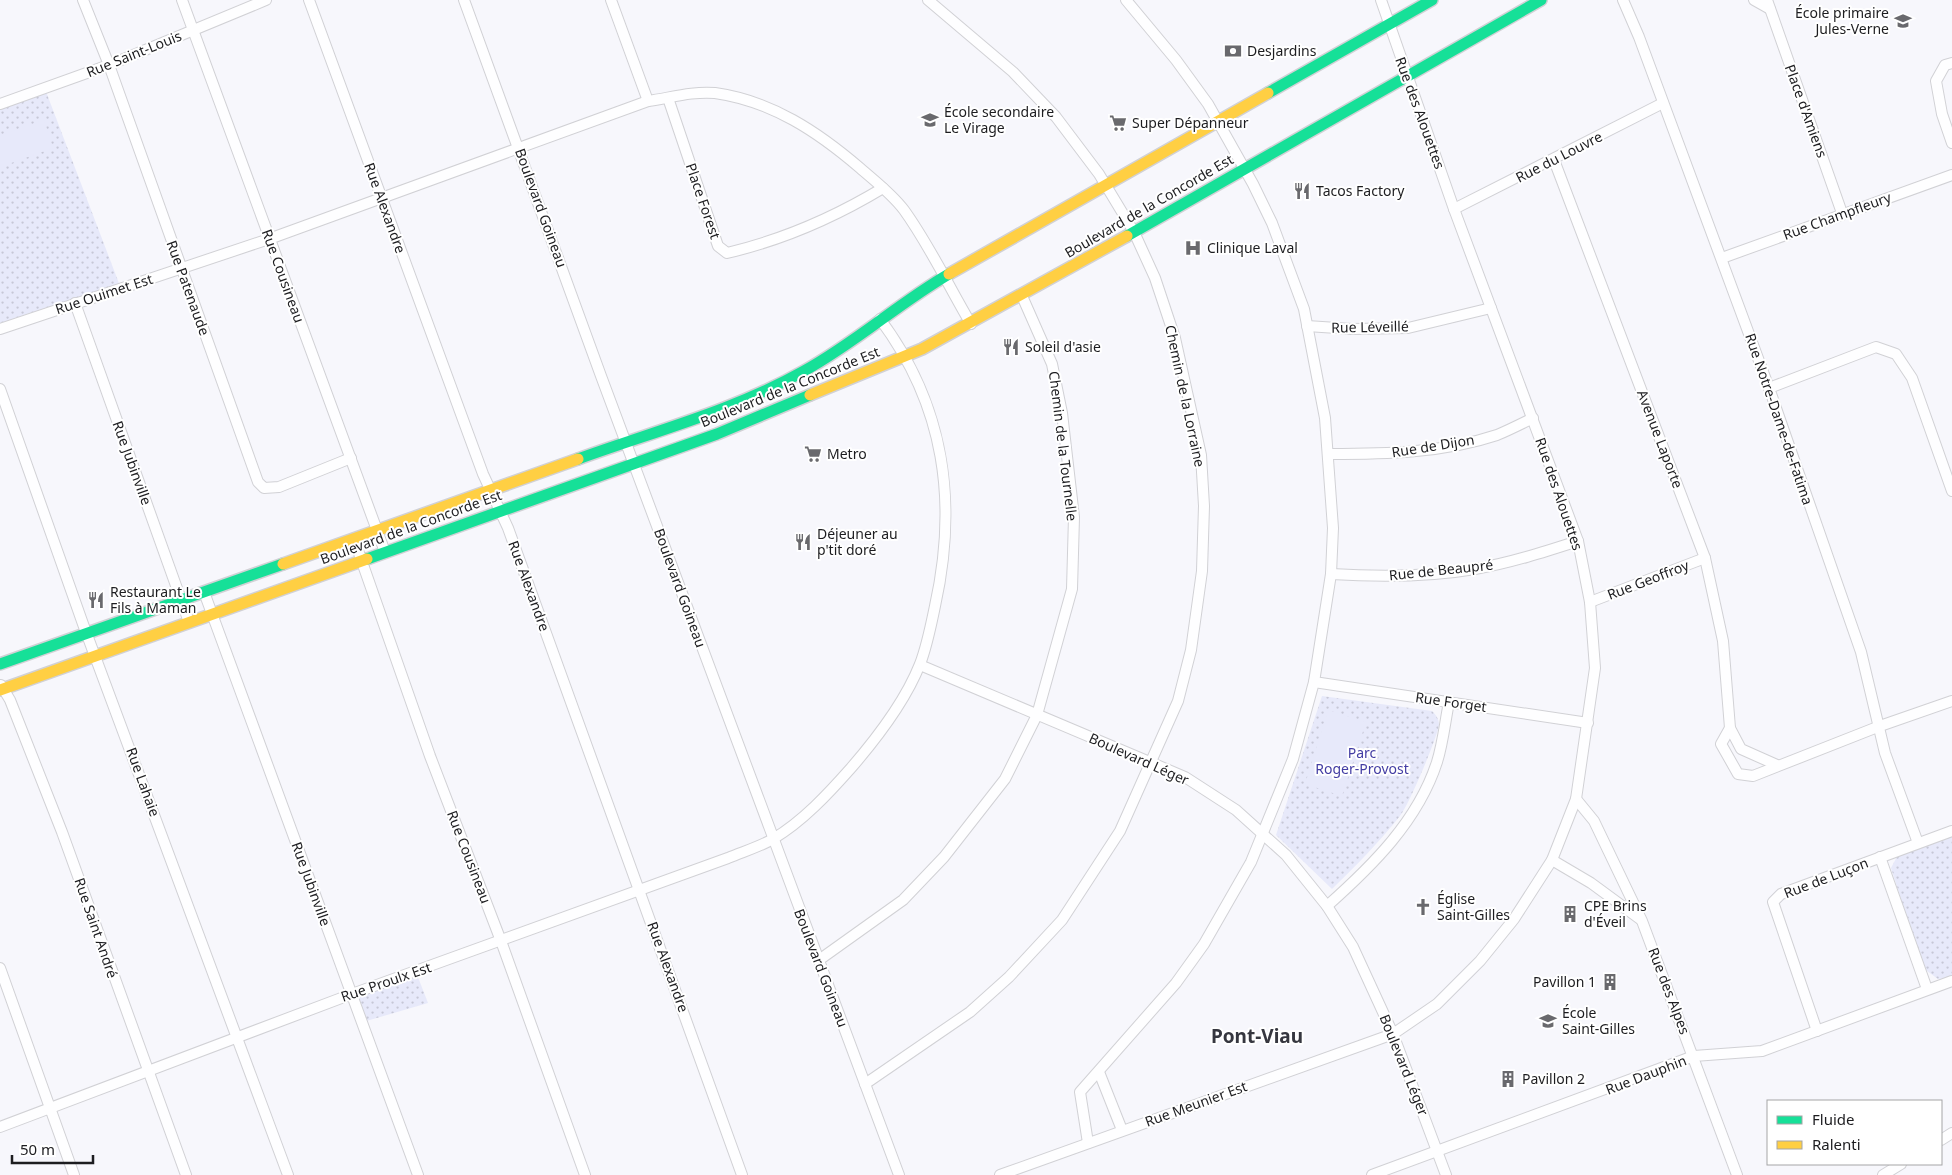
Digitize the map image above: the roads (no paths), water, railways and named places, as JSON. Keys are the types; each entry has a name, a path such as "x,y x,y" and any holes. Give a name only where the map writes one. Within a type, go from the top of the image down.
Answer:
{"street":[{"name":"Rue Patenaude","path":"83,0 109,65 258,482 264,488 279,487 351,458"},
{"name":"Rue Cousineau","path":"182,0 385,552"},
{"name":"Rue Saint-Louis","path":"0,103 109,65 266,0"},
{"name":"Rue Alexandre","path":"309,0 490,491 500,512 641,891 742,1175"},
{"name":"Boulevard Goineau","path":"464,0 626,443 899,1175"},
{"path":"612,0 648,101"},
{"name":"Chemin de la Lorraine","path":"865,1084 970,1012 1009,978 1062,920 1120,831 1178,701 1191,650 1202,571 1204,506 1201,455 1176,338 1160,290 1134,232 1081,148 1013,72 928,0"},
{"path":"1088,1143 1080,1092 1176,983 1204,944 1251,862 1293,759 1314,682 1331,574 1333,528 1325,418 1304,309 1268,214 1218,122 1176,60 1126,0"},
{"name":"Rue des Alouettes","path":"1380,0 1454,209 1578,542 1590,602 1595,668 1576,799 1552,860 1514,919 1480,962 1437,1004 1393,1034"},
{"name":"Boulevard de la Concorde Est","path":"0,664 706,416 774,387 831,355 880,319 944,277 1432,0"},
{"name":"Boulevard de la Concorde Est","path":"1,688 96,656 634,464 759,418 904,356 971,324 1022,296 1541,0"},
{"name":"Rue Notre-Dame-de-Fatima","path":"1623,0 1722,258 1769,388 1860,652 1880,726 1885,753 1918,843"},
{"name":"Place d'Amiens","path":"1754,0 1768,4 1842,213"},
{"path":"1952,63 1945,66 1936,81 1942,114 1952,143"},
{"name":"Rue Ouimet Est","path":"0,328 269,239 648,101 681,94 714,93 764,105 792,118 831,144 883,188 913,223 971,324"},
{"name":"Place Forest","path":"668,98 718,246 727,253 757,246 820,221 849,208 883,188"},
{"name":"Rue du Louvre","path":"1454,209 1554,160 1663,103"},
{"name":"Avenue Laporte","path":"1554,160 1705,558 1723,641 1730,728 1741,749 1777,765"},
{"name":"Rue Champfleury","path":"1722,258 1842,213 1952,175"},
{"name":"Chemin de la Tournelle","path":"819,960 903,900 944,857 1005,779 1037,715 1072,589 1074,517 1062,413 1052,364 1022,296"},
{"name":"Rue Jubinville","path":"75,303 189,622"},
{"name":"Rue Léveillé","path":"1307,326 1352,329 1408,328 1492,308"},
{"name":"Rue Proulx Est","path":"0,1127 352,994 641,891 773,839 807,814 871,746 920,665 938,592 946,544 946,498 941,451 917,380 880,319"},
{"path":"1769,388 1876,347 1896,354 1912,378 1952,491"},
{"name":"Rue Lahaie","path":"0,389 87,634 288,1175"},
{"name":"Rue de Dijon","path":"1329,454 1389,454 1447,446 1498,434 1532,418"},
{"name":"Rue Cousineau","path":"354,539 430,756 501,941 585,1175"},
{"name":"Rue de Beaupré","path":"1331,574 1374,577 1474,569 1520,560 1578,542"},
{"name":"Rue Geoffroy","path":"1590,602 1705,558"},
{"name":"Rue Jubinville","path":"204,592 418,1175"},
{"name":"Boulevard Léger","path":"920,665 1185,777 1236,810 1286,855 1327,906 1353,947 1393,1034 1446,1175"},
{"name":"Rue Forget","path":"1314,682 1588,723"},
{"name":"Rue Saint André","path":"1,688 62,832 186,1175"},
{"name":"Avenue Laporte","path":"1730,728 1721,744 1738,774 1753,776 1880,726 1952,701"},
{"path":"1327,906 1367,871 1396,837 1418,802 1437,762 1449,702"},
{"name":"Rue des Alpes","path":"1576,799 1594,821 1642,921 1737,1175"},
{"name":"Rue de Luçon","path":"1817,1030 1774,902 1781,894 1952,831"},
{"path":"1880,857 1928,989"},
{"path":"1552,860 1591,883 1642,921"},
{"path":"0,968 74,1175"},
{"name":"Rue Dauphin","path":"1372,1175 1694,1056 1762,1050 1952,981"},
{"name":"Rue Meunier Est","path":"1000,1175 1393,1034"},
{"path":"1099,1072 1122,1130"},
{"path":"1883,1175 1899,1165"}],"place":[{"name":"École primaire Jules-Verne","path":"1903,21"},
{"name":"Desjardins","path":"1233,51"},
{"name":"École secondaire Le Virage","path":"930,120"},
{"name":"Super Dépanneur","path":"1118,123"},
{"name":"Tacos Factory","path":"1302,191"},
{"name":"Clinique Laval","path":"1193,248"},
{"name":"Soleil d'asie","path":"1011,347"},
{"name":"Metro","path":"813,454"},
{"name":"Déjeuner au p'tit doré","path":"803,542"},
{"name":"Restaurant Le Fils à Maman","path":"96,600"},
{"name":"Église Saint-Gilles","path":"1423,907"},
{"name":"CPE Brins d'Éveil","path":"1570,914"},
{"name":"Pavillon 1","path":"1610,982"},
{"name":"École Saint-Gilles","path":"1548,1021"},
{"name":"Pavillon 2","path":"1508,1079"}],"district":[{"name":"Pont-Viau","path":"1257,1036"}],"park label":[{"name":"Parc Roger-Provost","path":"1362,762"}]}
